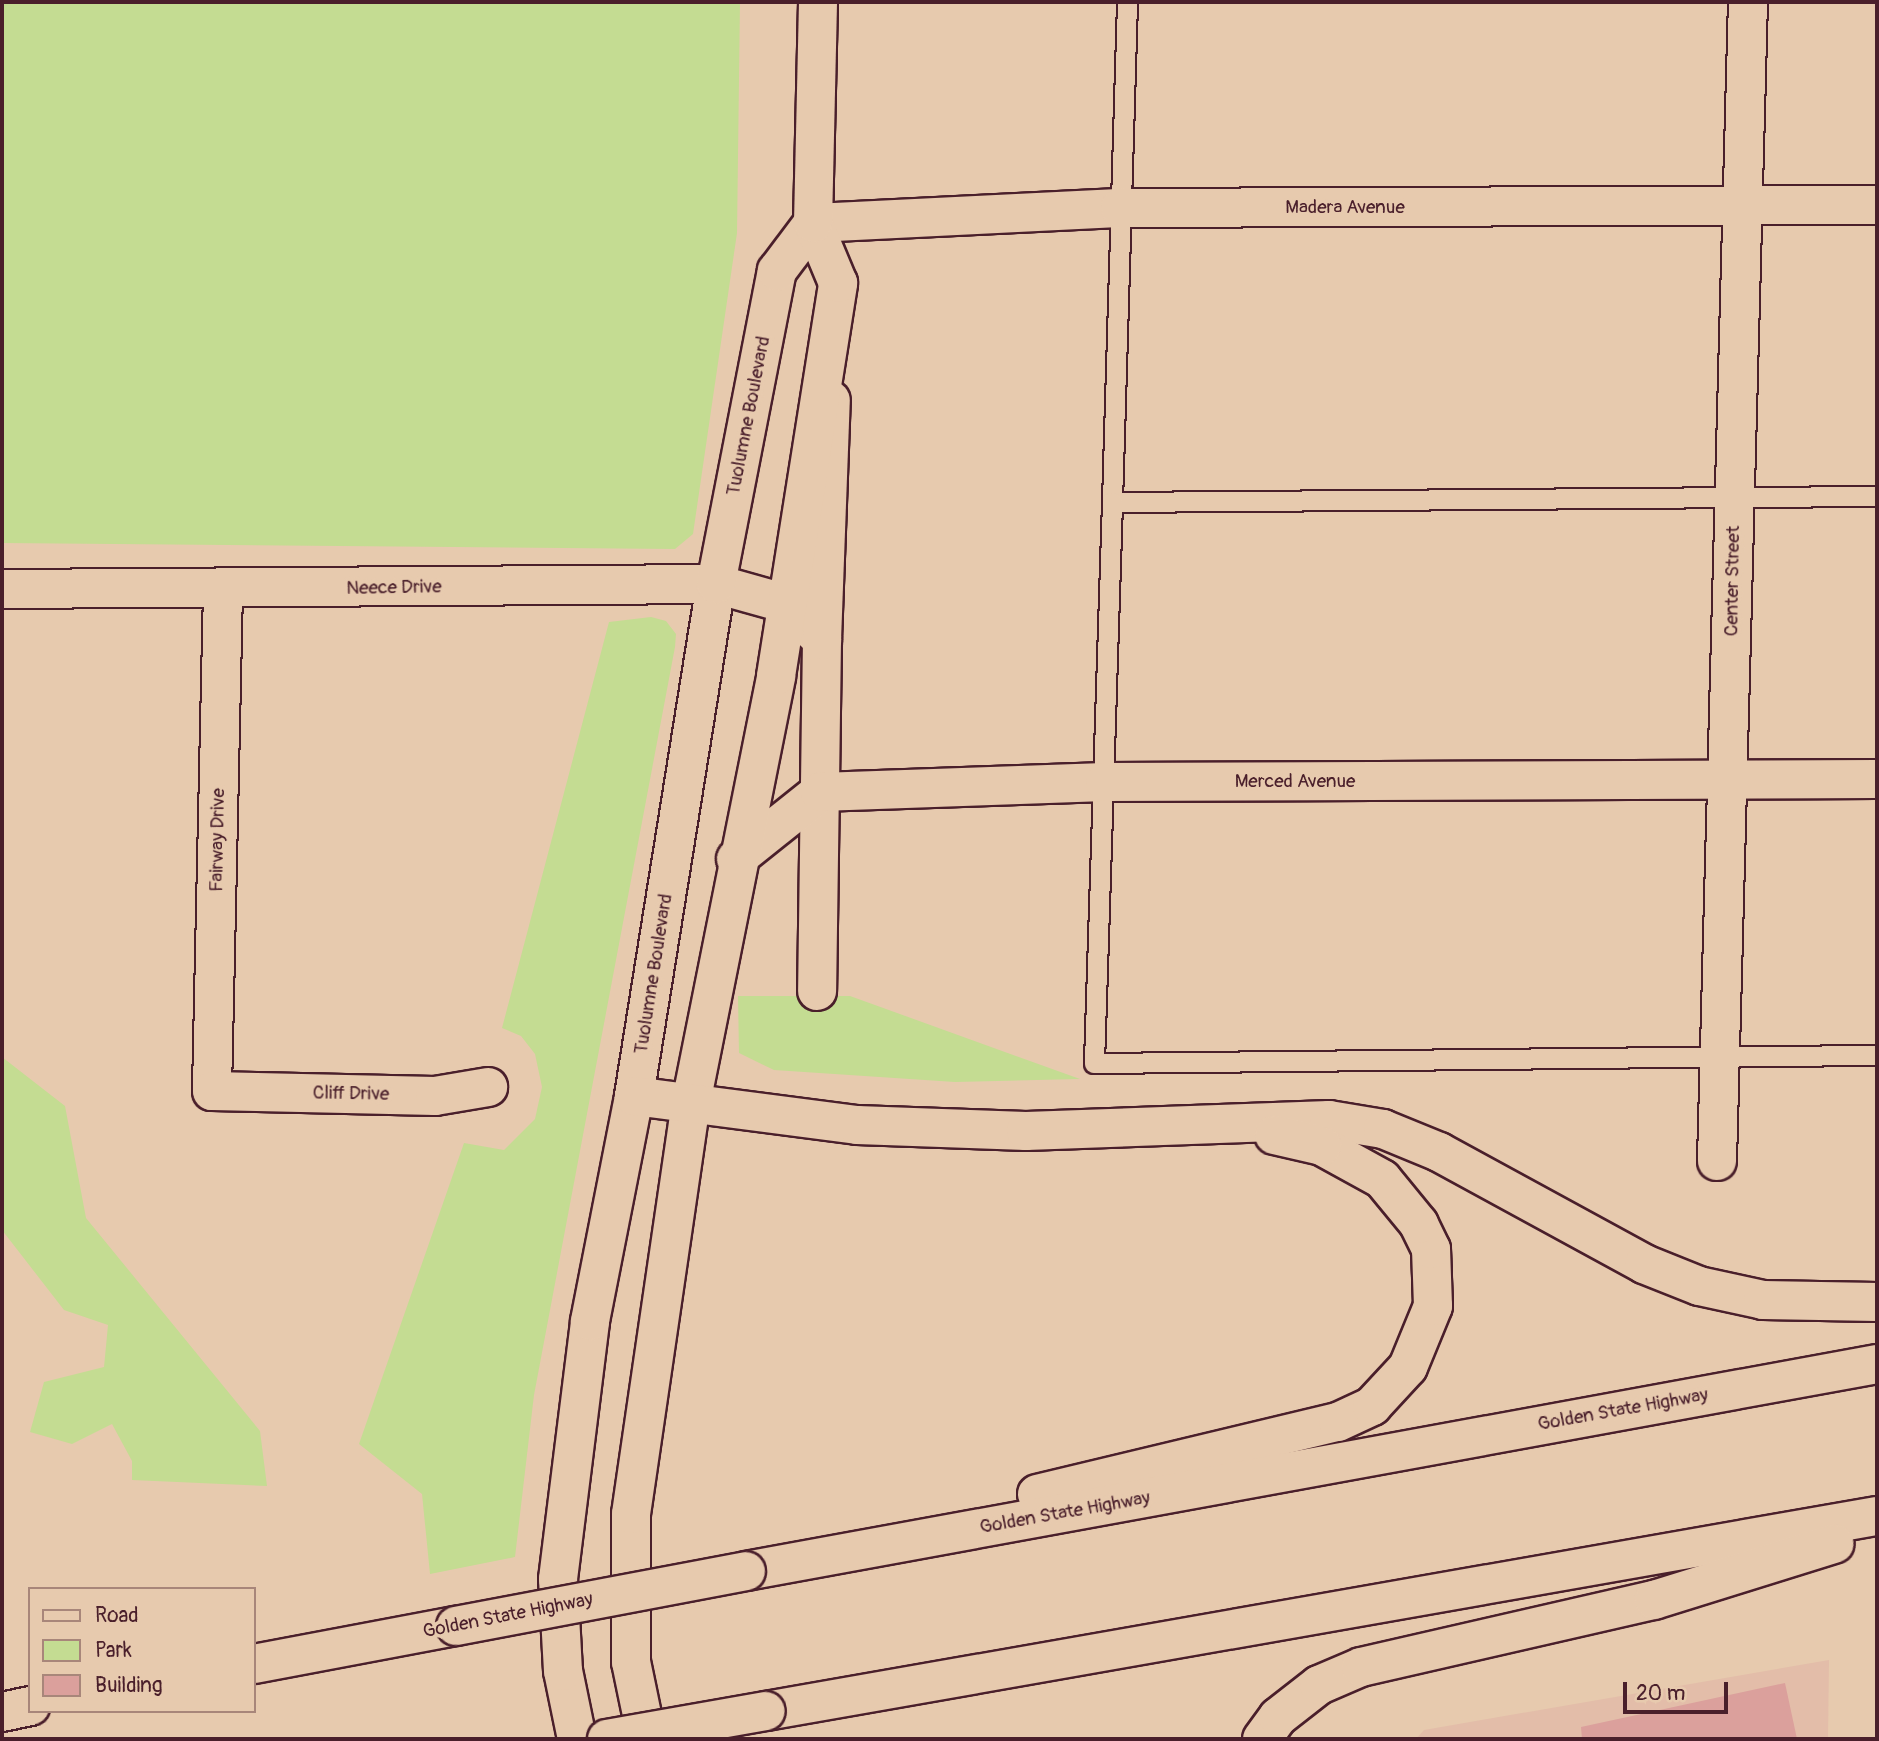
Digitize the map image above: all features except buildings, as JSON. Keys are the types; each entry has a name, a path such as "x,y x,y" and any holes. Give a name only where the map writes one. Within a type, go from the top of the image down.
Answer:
{"main road":[{"path":"647,1739 631,1662 627,1566 691,1103 736,859 776,676 784,603 838,283 813,223 818,2"},
{"name":"Center Street","path":"1717,1161 1748,2"},
{"name":"Madera Avenue","path":"813,223 1120,208 1877,205"},
{"name":"Tuolumne Boulevard","path":"578,1739 560,1621 563,1507 590,1321 634,1096 716,584 777,271 813,223"},
{"path":"817,991 821,639 831,327"},
{"name":"Neece Drive","path":"2,589 223,590 716,584 784,603"},
{"name":"Fairway Drive","path":"212,1091 223,590"},
{"path":"784,603 821,639"},
{"name":"Merced Avenue","path":"820,792 1105,782 1877,779"},
{"path":"736,859 820,792"},
{"name":"Cliff Drive","path":"212,1091 435,1096 488,1087"},
{"path":"634,1096 870,1125 1026,1130 1329,1120 1383,1129 1439,1152 1644,1264 1699,1286 1763,1300 1877,1302"},
{"path":"746,1571 1338,1422 1372,1406 1408,1367 1426,1335 1435,1274 1419,1224 1382,1178 1357,1164 1322,1146 1231,1125"},
{"name":"Golden State Highway","path":"256,1664 1877,1364"},
{"path":"607,1739 1877,1516"},
{"path":"1262,1739 1278,1717 1319,1685 1361,1667 1654,1600 1877,1531"},
{"path":"2,1712 28,1706"}],"lane":[{"path":"1127,2 1105,782 1094,1063 1877,1055"},
{"path":"1112,502 1877,496"}],"shaded area":[{"path":"1829,1660 1828,1739 1416,1739 1424,1730"}],"green space":[{"path":"2,2 740,2 737,233 693,534 675,549 2,543"},
{"path":"651,617 666,621 676,634 675,647 534,1395 515,1557 430,1574 422,1494 359,1444 464,1143 504,1150 535,1119 542,1087 535,1054 521,1036 502,1028 609,622"},
{"path":"738,996 850,996 1080,1079 955,1082 774,1070 739,1053"},
{"path":"2,1057 65,1106 86,1218 260,1431 267,1486 132,1480 132,1461 112,1424 72,1444 30,1432 44,1382 104,1367 108,1325 64,1310 2,1230"}]}
